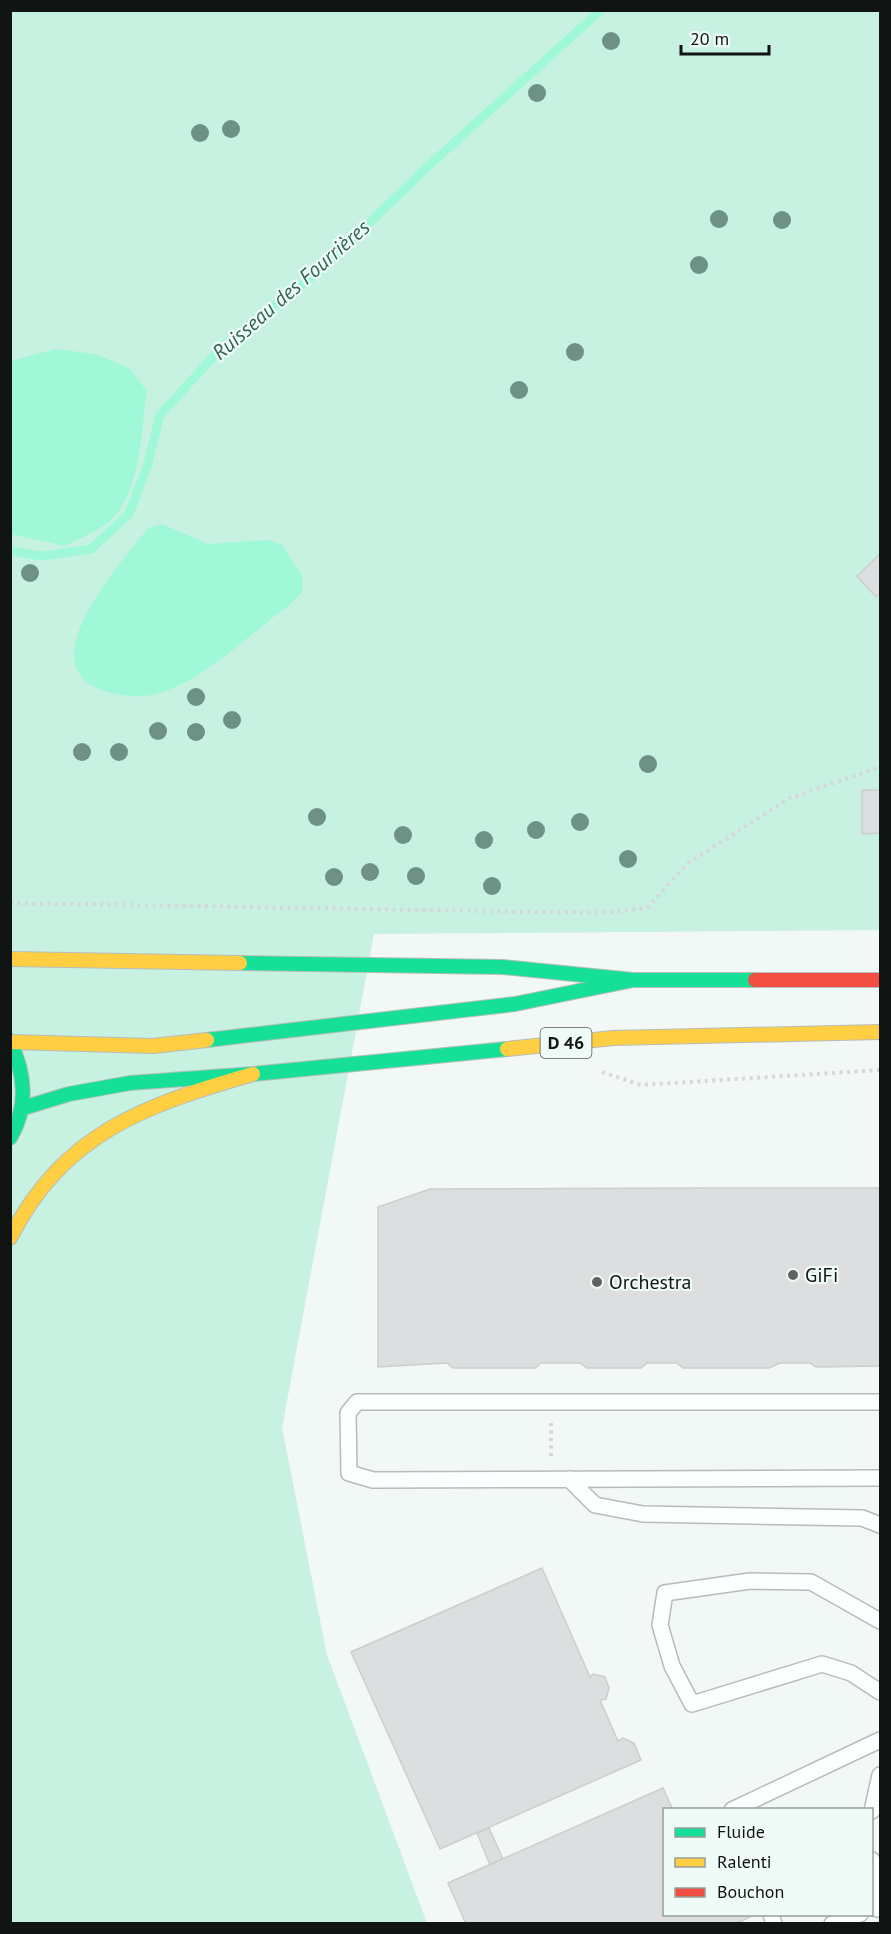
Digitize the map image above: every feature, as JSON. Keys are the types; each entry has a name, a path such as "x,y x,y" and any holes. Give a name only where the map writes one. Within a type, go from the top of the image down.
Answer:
{"main road":[{"path":"10,959 503,968 633,980"},
{"name":"D 46","path":"11,1042 153,1046 515,1004 633,980 880,981"},
{"name":"D 46","path":"23,1108 69,1094 130,1083 253,1074 613,1038 880,1032"},
{"path":"10,1138 23,1108 25,1086 21,1063 11,1042"},
{"path":"10,1238 42,1187 66,1161 93,1139 160,1103 253,1074"}],"lane":[{"path":"880,1402 357,1402 348,1413 349,1473 373,1480 880,1478"},
{"path":"569,1479 595,1505 643,1514 862,1518 880,1525"},
{"path":"880,1621 811,1582 750,1581 665,1593 660,1625 672,1666 692,1704 822,1665 850,1674 880,1692"},
{"path":"734,1808 880,1740"},
{"path":"873,1808 880,1775"},
{"path":"873,1872 876,1910"},
{"path":"832,1923 854,1916"}],"path":[{"path":"10,903 601,913 647,908 687,864 790,798 880,767"},
{"path":"600,1072 641,1085 880,1070"},
{"path":"551,1402 551,1479"}],"shaded area":[{"path":"11,11 880,11 880,930 374,934 282,1428 327,1655 427,1923 11,1924"},
{"path":"56,349 95,354 129,368 147,391 141,443 133,481 126,498 118,513 106,524 65,546 10,534 11,361"},
{"path":"162,524 208,544 269,540 282,545 302,576 302,592 227,655 177,686 145,696 128,696 104,691 80,674 74,656 78,633 89,609 121,562 148,528"}],"building":[{"path":"880,554 880,593 876,597 857,576"},
{"path":"862,790 880,790 880,833 862,834"},
{"path":"880,1188 880,1366 816,1367 810,1363 780,1363 769,1368 683,1368 677,1363 647,1363 641,1368 587,1368 580,1363 541,1363 535,1368 453,1368 447,1363 378,1367 378,1207 430,1189"},
{"path":"542,1568 590,1677 593,1674 605,1677 609,1688 606,1699 600,1700 618,1741 623,1738 634,1743 641,1760 440,1849 351,1652"},
{"path":"663,1788 672,1808 663,1808 663,1916 750,1917 735,1924 466,1924 448,1883"},
{"path":"489,1828 503,1859 490,1865 477,1833"}],"waterway":[{"name":"Ruisseau des Fourrières","path":"10,551 43,556 91,549 129,514 148,464 160,415 226,343 322,269 425,169 601,10"}],"traffic: fast":[{"path":"240,963 503,967 633,980"},
{"path":"207,1040 515,1004 633,980 755,980"},
{"path":"10,1041 19,1066 23,1090 20,1114 10,1138"},
{"path":"23,1108 69,1094 130,1083 253,1074 507,1049"}],"traffic: slow":[{"path":"10,959 240,963"},
{"path":"507,1049 613,1038 880,1032"},
{"path":"11,1042 153,1046 207,1040"},
{"path":"10,1238 32,1202 56,1172 82,1148 112,1128 143,1112 177,1098 253,1074"}],"traffic: jam":[{"path":"755,980 880,980"}],"place":[{"name":"GiFi","path":"793,1275"},
{"name":"Orchestra","path":"597,1282"}]}
